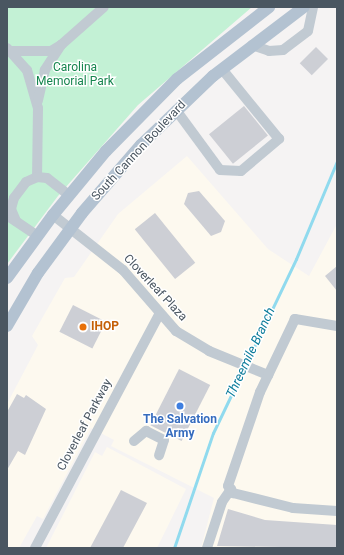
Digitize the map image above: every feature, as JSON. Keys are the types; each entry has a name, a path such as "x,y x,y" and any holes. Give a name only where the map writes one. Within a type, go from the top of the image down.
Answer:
{"main road":[{"name":"South Cannon Boulevard","path":"7,278 53,215 106,151 177,79 269,7"},
{"name":"South Cannon Boulevard","path":"7,326 17,305 71,228 107,183 176,110 222,69 304,7"}],"street":[{"path":"9,50 51,51 61,45 104,7"},
{"path":"252,45 269,52 283,50 308,31 313,7"},
{"path":"37,177 38,108 40,83 61,45"},
{"path":"9,50 27,70 38,108"},
{"path":"176,110 220,170 241,171 279,139 222,69"},
{"path":"38,236 12,218 11,209 14,198 26,182 37,177 47,178 69,195"},
{"name":"Cloverleaf Plaza","path":"53,215 123,270 159,315 192,341 227,358 264,373"},
{"name":"Cloverleaf Parkway","path":"35,548 159,315"},
{"path":"337,326 295,319 264,373 228,479 230,489 234,493 293,508 337,510"},
{"path":"134,441 146,431 164,440 159,455"},
{"path":"207,548 222,502 230,489"}],"shaded area":[{"path":"187,156 268,249 309,276 337,224 337,548 201,548 214,498 111,446 114,440 91,428 43,519 37,516 19,548 7,548 7,404 38,345 32,336 65,278 74,277 118,214"},
{"path":"107,447 186,489 157,548 46,548 95,452 102,456"}],"green space":[{"name":"Carolina Memorial Park","path":"7,7 252,7 138,105 58,196 7,264"}],"building":[{"path":"316,47 328,59 312,75 300,63"},
{"path":"244,106 268,136 233,164 209,134"},
{"path":"199,191 225,221 221,232 211,236 184,204 188,193"},
{"path":"155,213 195,263 175,279 135,229"},
{"path":"337,266 337,291 325,276"},
{"name":"IHOP","path":"73,305 106,322 92,349 59,332"},
{"name":"The Salvation Army","path":"179,369 210,385 182,441 150,425"},
{"path":"17,394 24,398 26,395 46,409 25,455 18,451 7,470 7,412"},
{"path":"121,490 147,503 123,548 90,548"},
{"path":"228,509 265,520 337,525 337,548 217,546"}],"waterway":[{"name":"Threemile Branch","path":"174,548 213,433 296,259 337,161"}],"place":[{"name":"IHOP","path":"83,327"},
{"name":"The Salvation Army","path":"180,406"}]}
